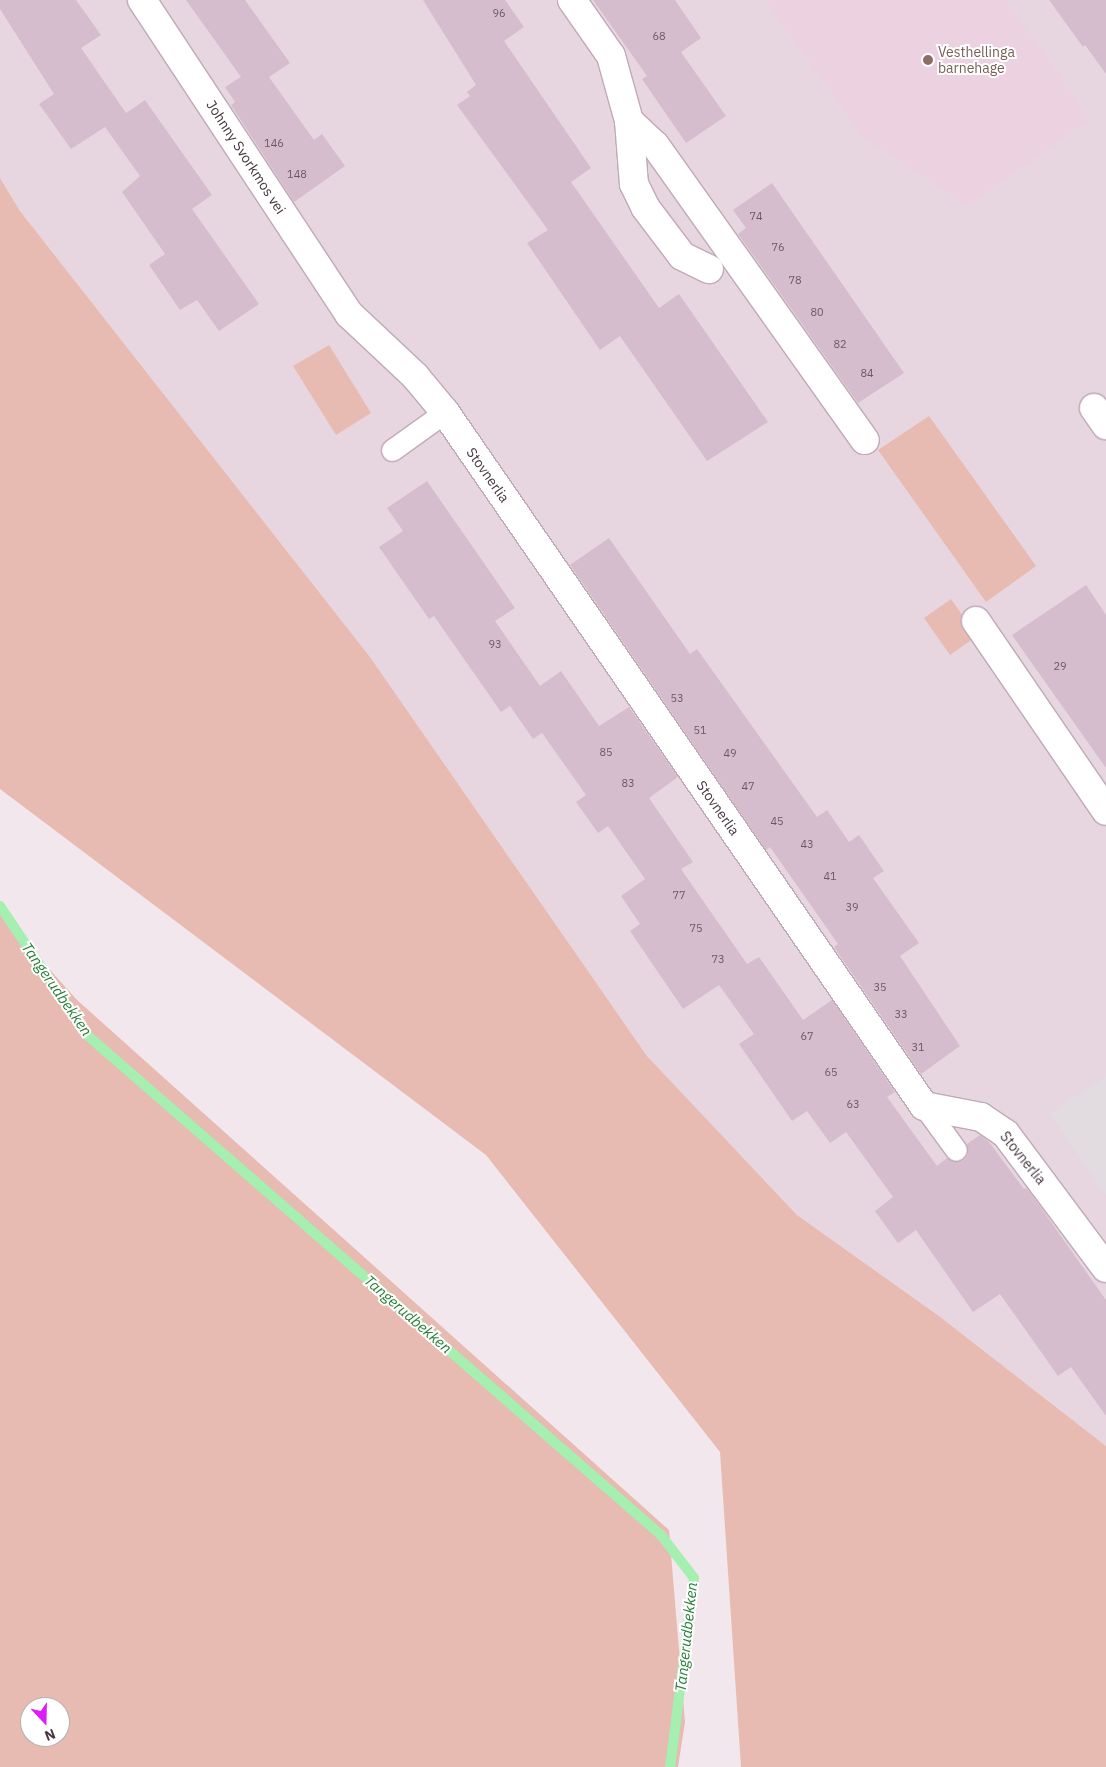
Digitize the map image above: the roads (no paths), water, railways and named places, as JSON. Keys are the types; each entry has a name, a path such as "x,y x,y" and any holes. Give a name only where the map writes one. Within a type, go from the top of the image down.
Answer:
{"street":[{"name":"Johnny Svorkmos vei","path":"142,0 349,314"},
{"path":"572,0 611,56 629,121 634,184 645,207 682,256 709,270"},
{"path":"629,121 655,145 865,440"},
{"name":"Stovnerlia","path":"349,314 415,376 445,412 924,1106 981,1117 1006,1134 1106,1268"},
{"path":"976,621 1106,811"}],"lane":[{"path":"392,450 445,412"},
{"path":"924,1106 956,1150"}],"waterway":[{"name":"Tangerudbekken","path":"0,906 87,1035 661,1535 694,1578 670,1767"}],"place":[{"name":"Vesthellinga barnehage","path":"928,60"}]}
